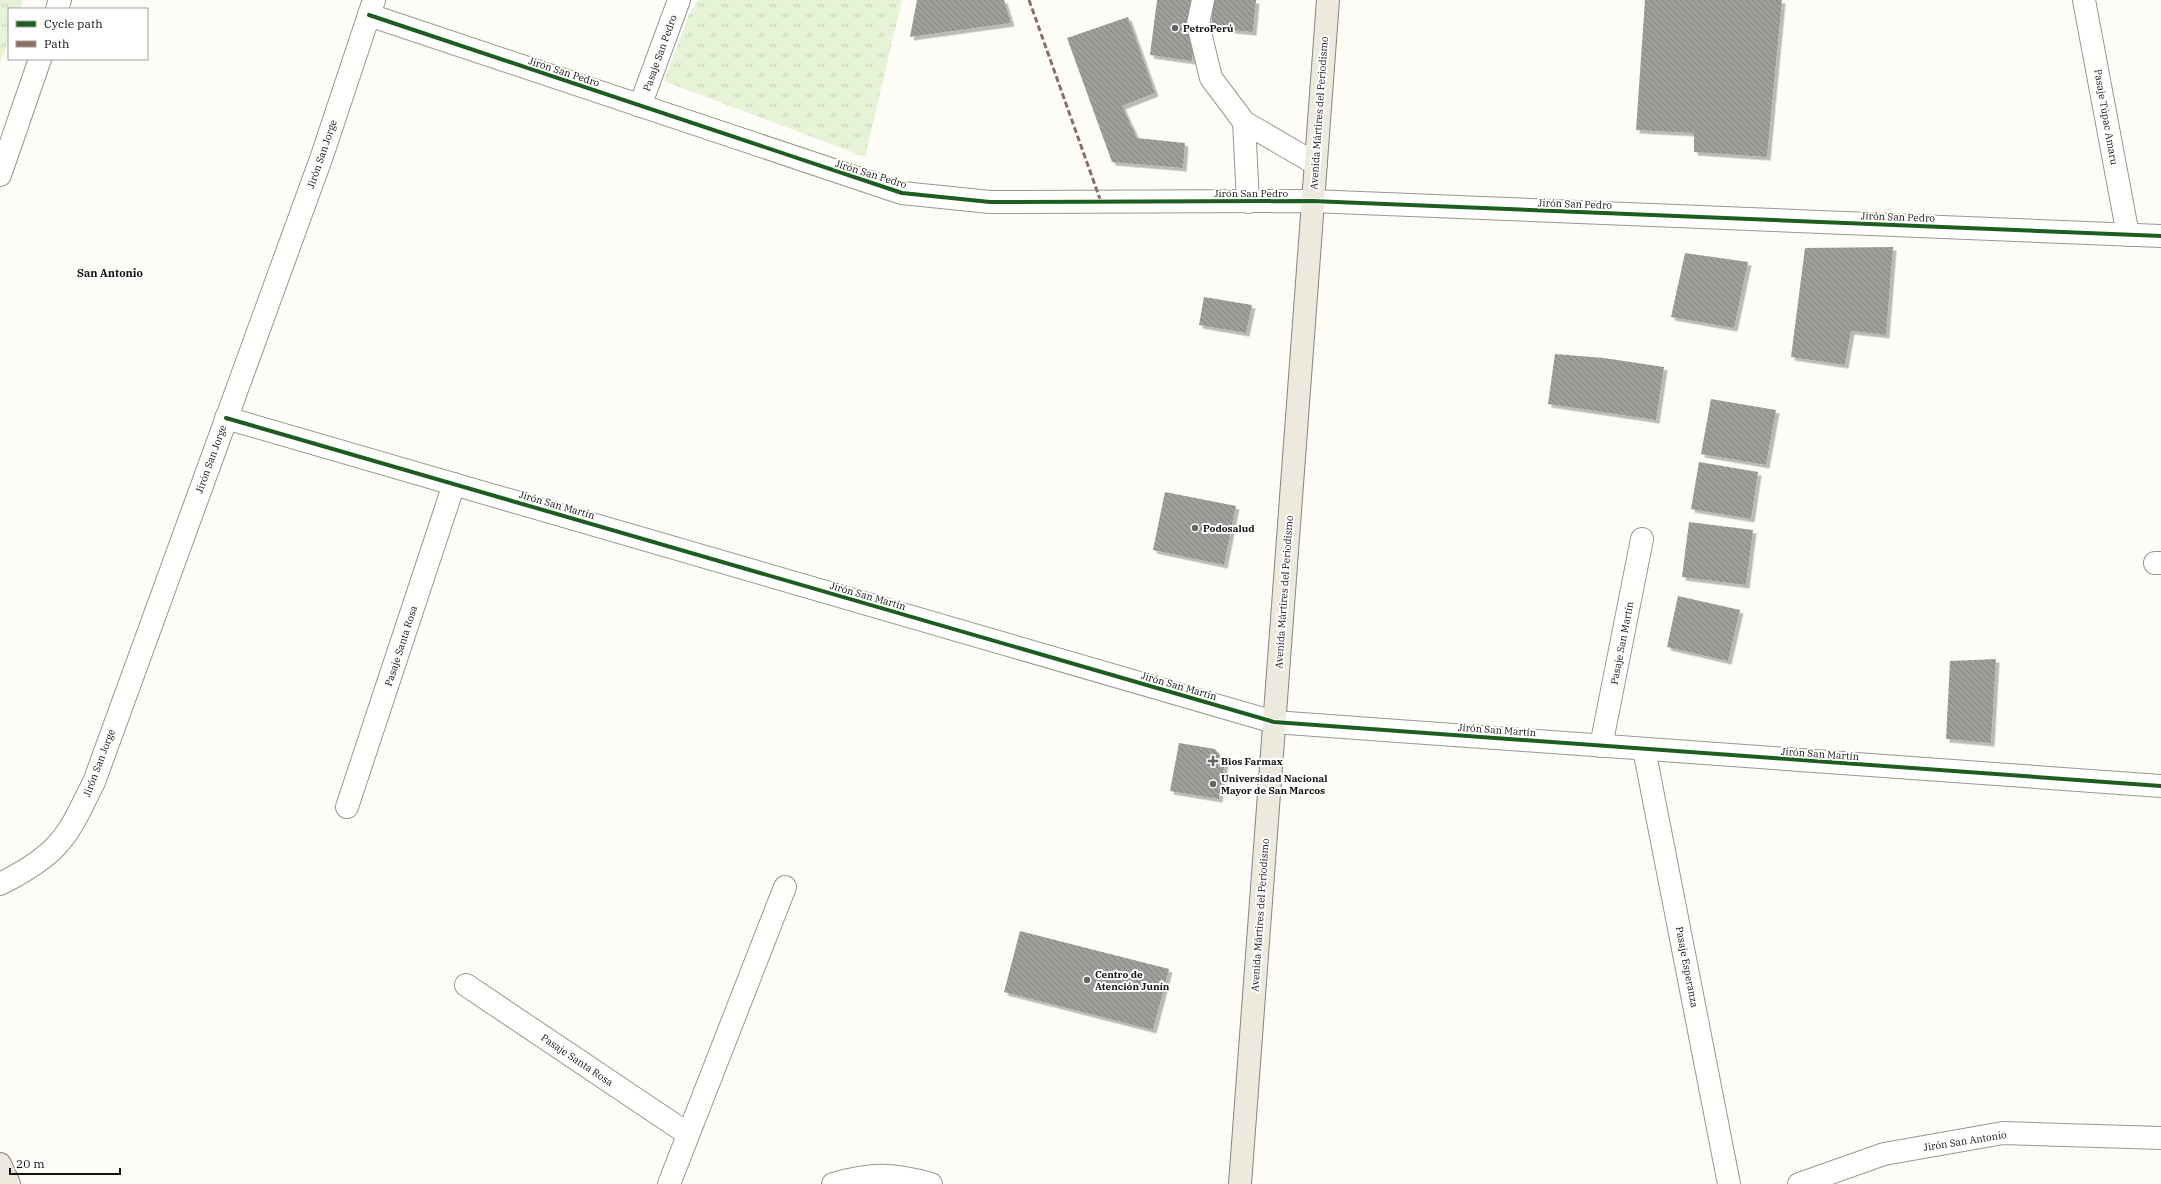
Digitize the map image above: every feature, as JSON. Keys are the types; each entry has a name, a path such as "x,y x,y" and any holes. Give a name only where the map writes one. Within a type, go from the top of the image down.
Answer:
{"main road":[{"name":"Avenida Mártires del Periodismo","path":"1240,1184 1328,0"},
{"path":"0,1164 9,1184"}],"street":[{"name":"Pasaje San Pedro","path":"640,106 680,0"},
{"path":"1202,0 1198,24 1211,78 1244,122 1316,164"},
{"name":"Pasaje Túpac Amaru","path":"2084,0 2128,234"},
{"name":"Jirón San Pedro","path":"372,8 640,106 902,193 990,202 1312,201 2161,236"},
{"name":"Jirón San Jorge","path":"0,884 25,871 58,844 76,818 94,782 322,156 372,8"},
{"path":"0,175 40,60"},
{"path":"1244,122 1248,202"},
{"name":"Jirón San Martín","path":"226,418 1274,722 2161,786"},
{"name":"Pasaje Santa Rosa","path":"348,807 454,484"},
{"name":"Pasaje San Martín","path":"1601,746 1642,539"},
{"name":"Pasaje Esperanza","path":"1644,749 1729,1184"},
{"path":"669,1184 785,887"},
{"name":"Pasaje Santa Rosa","path":"466,985 688,1134"},
{"name":"Jirón San Antonio","path":"1799,1184 1884,1154 2003,1133 2161,1138"},
{"path":"833,1184 869,1175 889,1175 931,1184"}],"green space":[{"path":"0,0 23,0 20,8 8,8 8,42 0,63"},
{"path":"698,0 902,0 865,157 664,81 689,14"}],"building":[{"path":"917,0 1004,0 1011,23 910,37"},
{"name":"PetroPerú","path":"1157,0 1199,0 1192,61 1150,55"},
{"name":"PetroPerú","path":"1213,0 1256,0 1253,32 1211,28"},
{"path":"1645,0 1782,0 1767,157 1694,152 1694,133 1636,130"},
{"path":"1128,17 1155,93 1122,106 1137,138 1185,143 1183,168 1112,162 1067,38"},
{"path":"1893,247 1886,335 1851,331 1845,365 1791,357 1805,248"},
{"path":"1685,253 1748,262 1734,328 1671,317"},
{"path":"1204,297 1252,305 1246,333 1199,325"},
{"path":"1555,354 1604,358 1664,367 1656,420 1548,404"},
{"path":"1711,399 1776,410 1766,465 1701,454"},
{"path":"1699,462 1758,472 1751,519 1691,509"},
{"name":"Podosalud","path":"1165,492 1236,506 1224,565 1153,550"},
{"path":"1689,522 1753,530 1746,585 1682,577"},
{"path":"1678,596 1740,610 1728,661 1667,647"},
{"path":"1996,659 1991,743 1946,739 1950,661"},
{"path":"1179,743 1215,749 1225,762 1219,799 1170,791"},
{"name":"Centro de Atención Junín","path":"1020,931 1169,969 1153,1030 1004,992"}],"marked path":[{"path":"1029,0 1101,202"}],"cycle path":[{"path":"369,15 902,193 990,202 1312,201 2161,236"},
{"path":"226,418 1274,722 2161,786"}],"place":[{"name":"PetroPerú","path":"1175,28"},
{"name":"Podosalud","path":"1195,528"},
{"name":"Bios Farmax","path":"1213,761"},
{"name":"Universidad Nacional Mayor de San Marcos","path":"1213,784"},
{"name":"Centro de Atención Junín","path":"1087,980"}],"district":[{"name":"San Antonio","path":"110,273"}]}
